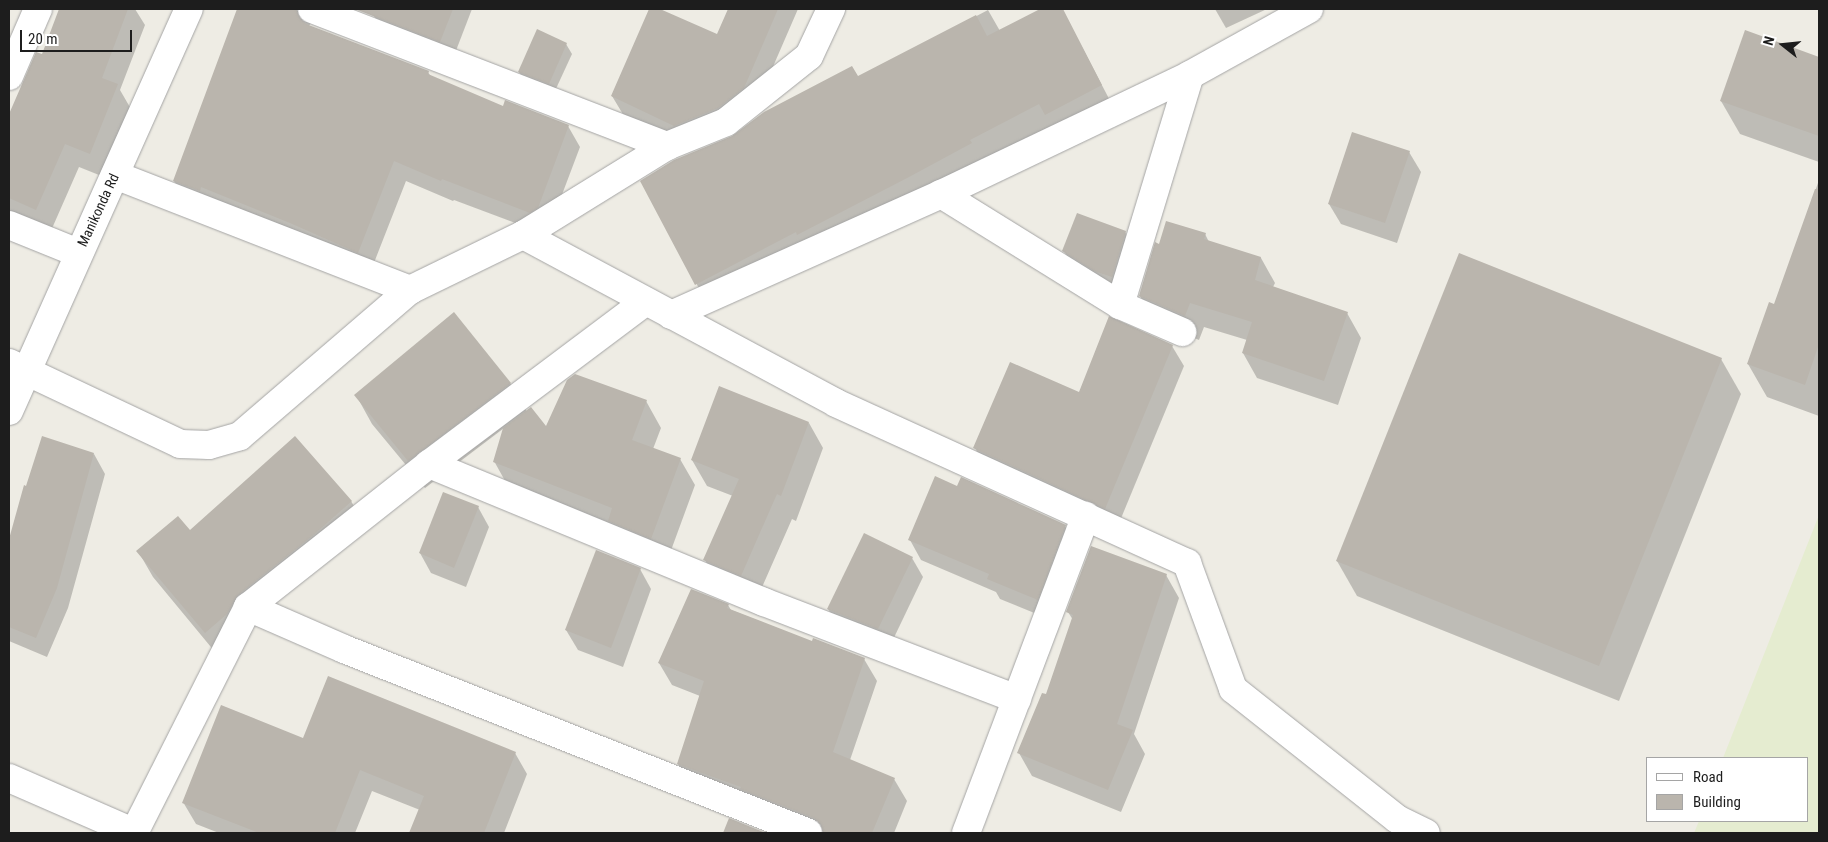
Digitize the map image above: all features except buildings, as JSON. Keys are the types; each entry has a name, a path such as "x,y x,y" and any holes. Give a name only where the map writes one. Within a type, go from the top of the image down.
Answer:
{"street":[{"path":"9,76 38,9"},
{"name":"Manikonda Rd","path":"9,411 17,367 78,253 189,9"},
{"path":"312,9 667,146"},
{"path":"17,367 180,444 209,445 240,436 410,290 523,235 667,146 726,122 809,56 831,9"},
{"path":"671,316 941,194 1190,75 1309,9"},
{"path":"1120,305 1190,75"},
{"path":"115,175 410,290"},
{"path":"941,194 1120,305 1182,332"},
{"path":"9,225 78,253"},
{"path":"523,235 836,403 1187,563 1233,689 1397,819 1426,833"},
{"path":"9,778 134,833 248,607 429,464 645,302"},
{"path":"429,464 764,602 1017,699"},
{"path":"966,833 1086,516"},
{"path":"248,607 344,650 808,833"}],"green space":[{"path":"1819,515 1819,833 1694,833 1699,822 1808,822 1808,757 1723,757"}]}
